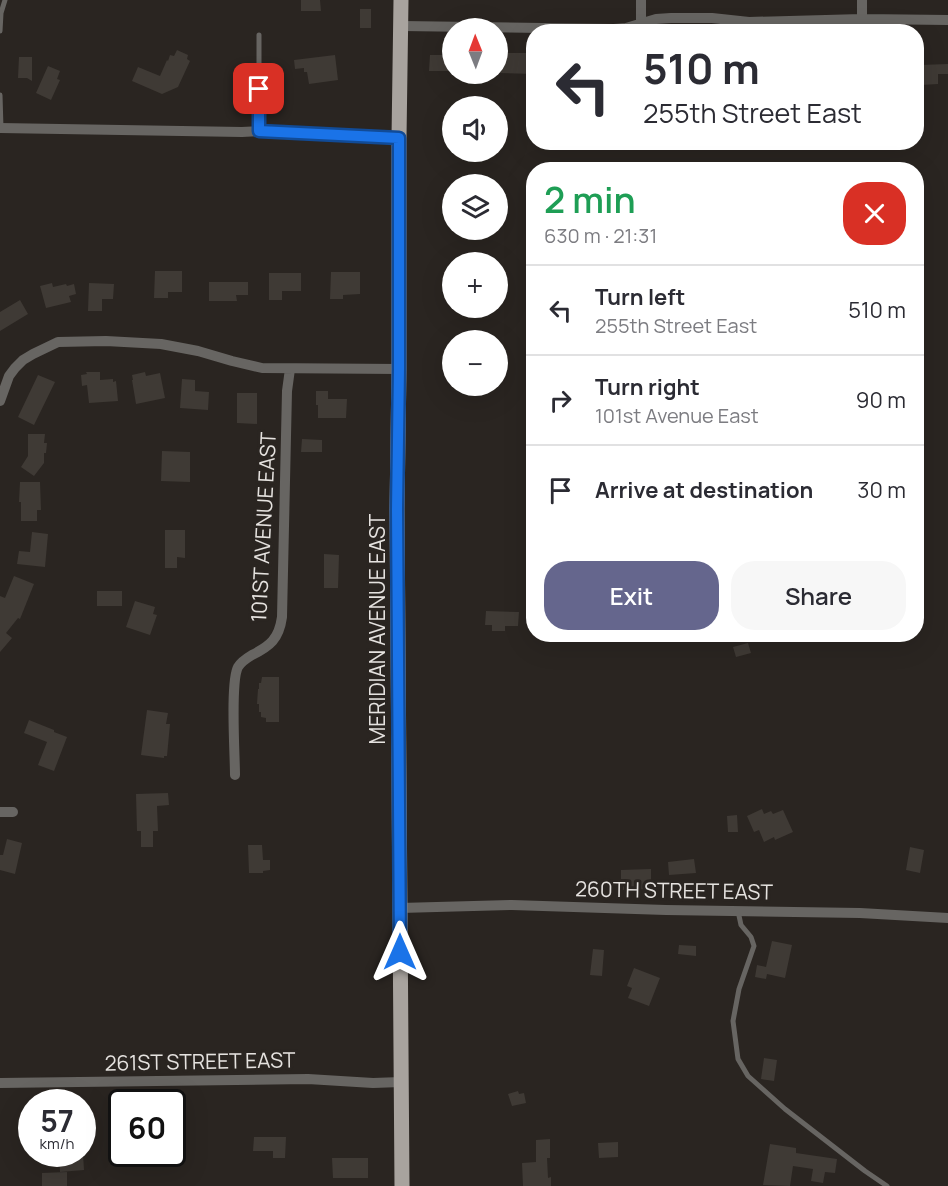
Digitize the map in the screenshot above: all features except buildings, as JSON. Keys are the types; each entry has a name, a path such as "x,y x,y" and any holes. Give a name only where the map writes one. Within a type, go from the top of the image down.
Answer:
{"main road":[{"name":"MERIDIAN AVENUE EAST","path":"401,0 397,521 402,1186"}],"street":[{"path":"641,0 640,23 670,18 712,18 749,22 862,19 948,20"},
{"path":"862,0 862,19"},
{"path":"402,26 526,28"},
{"path":"0,128 259,131 399,138"},
{"path":"0,401 9,376 15,368 23,360 58,342 106,341 153,344 198,351 262,368 399,369"},
{"name":"101ST AVENUE EAST","path":"235,775 234,687 238,668 245,659 272,643 279,632 282,617 287,391 290,369"},
{"path":"0,812 13,812"},
{"name":"260TH STREET EAST","path":"400,908 512,905 860,913 948,918"},
{"name":"261ST STREET EAST","path":"0,1083 308,1079 373,1083 401,1082"}],"lane":[{"path":"0,31 1,13 5,0"},
{"path":"259,35 259,131"},
{"path":"0,95 0,128"},
{"path":"738,911 741,924 751,937 754,946 739,989 734,1021 738,1059 748,1076 785,1109 887,1186"}],"route":[{"path":"259,89 259,131 399,138 397,509 400,952"}]}
